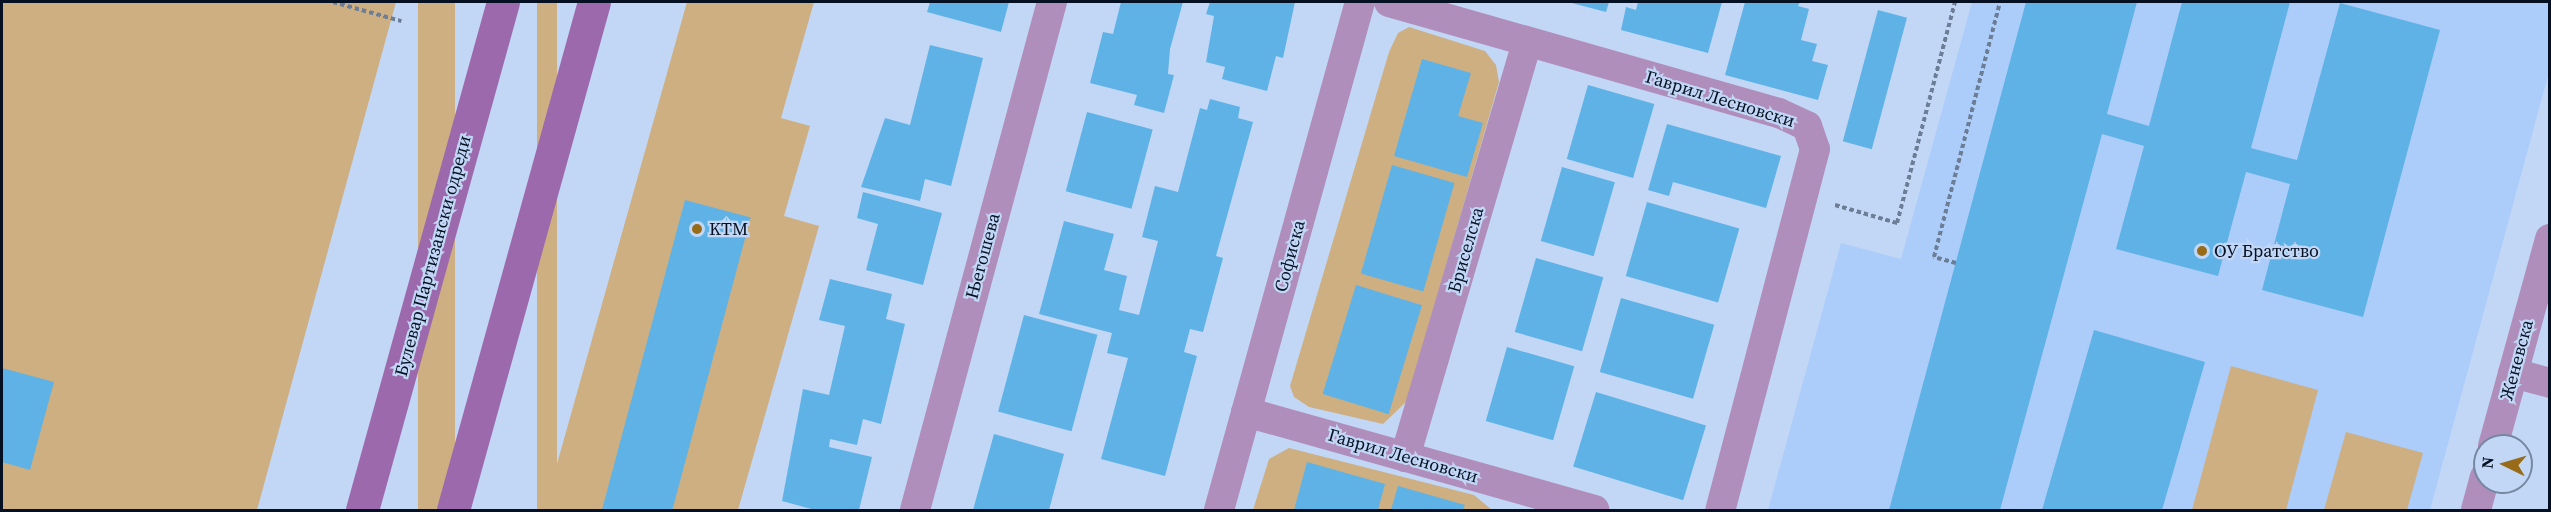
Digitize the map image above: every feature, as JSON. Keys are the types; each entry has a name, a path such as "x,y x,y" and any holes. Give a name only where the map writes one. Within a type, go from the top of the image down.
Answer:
{"street":[{"name":"Булевар Партизански одреди","path":"362,510 503,2"},
{"path":"453,510 594,2"},
{"name":"Његошева","path":"915,510 1052,2"},
{"name":"Софиска","path":"1219,510 1360,2"},
{"name":"Гаврил Лесновски","path":"1389,2 1779,113 1807,126 1815,149 1720,510"},
{"name":"Бриселска","path":"1406,457 1527,42"},
{"name":"Женевска","path":"2496,434 2550,239"},
{"path":"2513,373 2550,383"},
{"name":"Гаврил Лесновски","path":"1246,412 1406,457 1519,500 1594,510"},
{"path":"2476,510 2480,494"}],"path":[{"path":"333,2 401,21"},
{"path":"1804,197 1897,223 1955,2"},
{"path":"1956,263 1934,257 2000,2"}],"shaded area":[{"path":"2,2 396,2 257,510 2,510"},
{"path":"418,2 455,2 455,510 418,510"},
{"path":"537,2 557,2 557,510 537,510"},
{"path":"687,2 814,2 781,118 810,126 784,216 819,226 738,510 544,510"},
{"name":"ОУ Братство","path":"1972,2 2549,2 2549,72 2430,510 1768,510 1841,243 1901,259"},
{"path":"1409,27 1485,51 1496,65 1499,82 1407,401 1383,424 1309,407 1294,397 1290,386 1389,52 1398,33"},
{"path":"2231,366 2318,390 2286,510 2192,510"},
{"path":"2346,432 2423,453 2407,510 2324,510"},
{"path":"1289,448 1474,495 1492,510 1253,510 1269,459"}],"building":[{"path":"930,2 1009,2 1001,32 927,12"},
{"path":"1121,2 1183,2 1170,49 1168,74 1174,75 1164,113 1134,105 1137,95 1090,83 1103,32 1113,34"},
{"path":"1210,2 1295,2 1283,58 1276,56 1267,91 1222,79 1225,67 1206,62 1214,16 1206,14"},
{"path":"1568,2 1609,2 1606,12"},
{"path":"1638,2 1722,2 1708,53 1621,30 1626,7 1636,10"},
{"path":"1745,2 1800,2 1798,6 1809,9 1801,40 1817,44 1812,61 1828,65 1818,100 1725,75"},
{"path":"2026,2 2137,2 2107,114 2149,126 2182,2 2290,2 2251,148 2297,160 2340,3 2440,30 2363,317 2262,290 2290,184 2246,172 2218,276 2116,249 2144,146 2102,134 2000,510 1889,510"},
{"path":"1878,10 1907,18 1872,149 1843,141"},
{"path":"930,45 983,58 951,186 925,179 920,201 861,187 885,118 910,125"},
{"path":"1422,59 1471,73 1458,116 1483,123 1467,177 1394,156"},
{"path":"1588,85 1654,104 1633,178 1567,159"},
{"path":"1210,99 1240,107 1238,118 1253,122 1216,256 1223,258 1203,332 1190,329 1184,352 1197,356 1165,476 1101,459 1128,358 1107,353 1112,333 1039,314 1064,221 1114,234 1104,270 1127,276 1119,310 1139,315 1158,241 1142,237 1155,186 1178,192 1200,108 1207,110"},
{"path":"1087,112 1153,130 1131,209 1066,191"},
{"path":"1667,124 1781,156 1766,208 1673,182 1669,196 1648,190"},
{"path":"1392,165 1454,183 1423,292 1361,274"},
{"path":"1562,167 1615,182 1594,256 1541,241"},
{"path":"863,192 942,213 923,285 866,270 878,224 857,218"},
{"path":"685,200 751,218 672,510 602,510"},
{"path":"1647,202 1739,228 1718,302 1626,276"},
{"path":"1536,258 1603,277 1582,351 1515,332"},
{"path":"830,279 892,294 886,319 905,324 881,424 863,419 857,445 830,439 829,447 872,457 859,510 815,510 782,501 803,389 829,395 845,326 819,320"},
{"path":"1356,285 1422,305 1389,414 1323,394"},
{"path":"1621,298 1714,325 1693,399 1600,372"},
{"path":"1024,315 1097,335 1072,431 998,412"},
{"path":"2094,330 2205,362 2162,510 2042,510"},
{"path":"1507,347 1574,366 1553,440 1486,421"},
{"path":"2,368 54,382 30,470 2,462"},
{"path":"1596,392 1706,426 1683,500 1573,467"},
{"path":"994,434 1064,454 1049,510 973,510"},
{"path":"1307,462 1385,484 1378,510 1294,510"},
{"path":"1398,486 1465,505 1463,510 1391,510"}],"place":[{"name":"KTM","path":"697,229"},
{"name":"ОУ Братство","path":"2202,251"}]}
